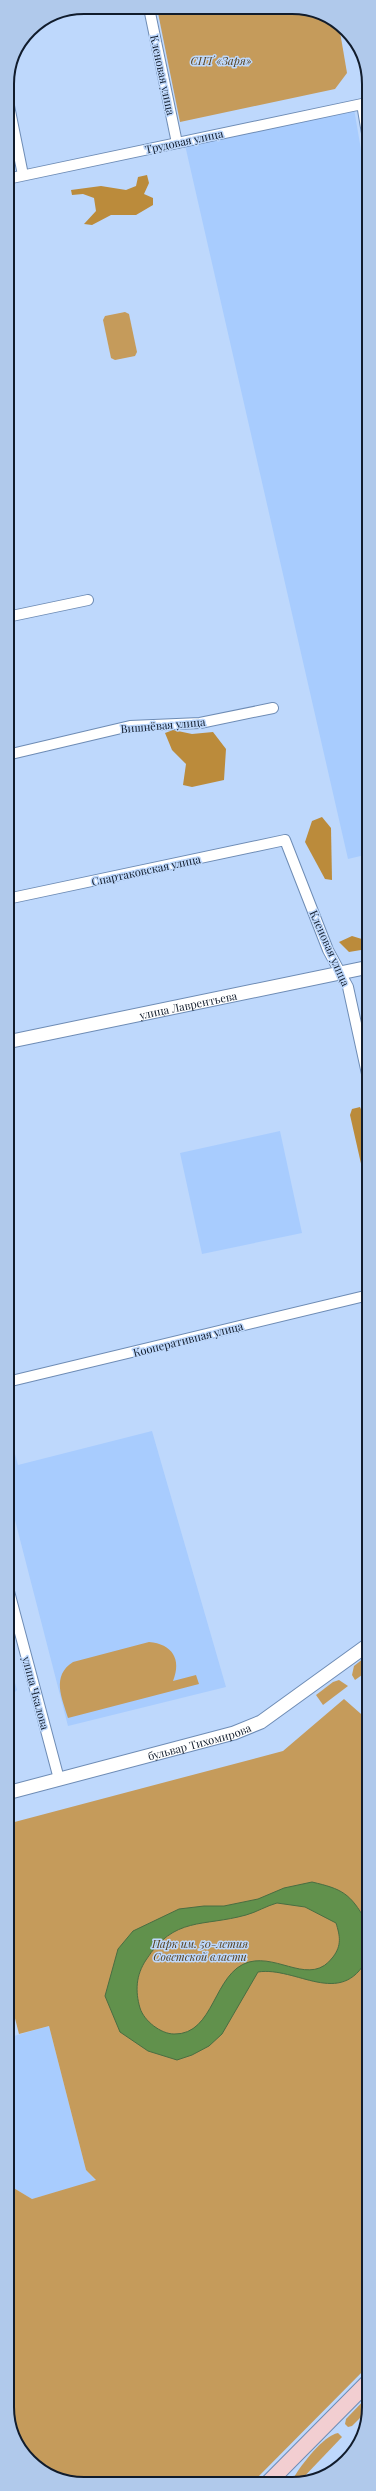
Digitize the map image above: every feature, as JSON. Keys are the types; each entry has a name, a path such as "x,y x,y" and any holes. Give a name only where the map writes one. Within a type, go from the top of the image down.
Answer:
{"main road":[{"path":"274,2477 362,2388"}],"street":[{"name":"Кленовая улица","path":"150,14 177,142"},
{"name":"Трудовая улица","path":"14,177 362,104"},
{"path":"14,131 23,175"},
{"path":"14,616 88,600"},
{"name":"Вишнёвая улица","path":"14,753 130,726 200,723 273,708"},
{"name":"Кленовая улица","path":"285,840 328,950 348,987 362,1051"},
{"name":"Спартаковская улица","path":"14,898 285,840"},
{"name":"улица Лаврентьева","path":"14,1041 362,968"},
{"name":"Кооперативная улица","path":"14,1380 362,1297"},
{"name":"улица Чкалова","path":"14,1611 58,1779"},
{"name":"бульвар Тихомирова","path":"14,1791 234,1733 261,1722 362,1649"}],"shaded area":[{"path":"354,109 362,155 362,856 348,859 185,145"},
{"path":"147,175 149,183 144,194 153,198 153,205 136,215 111,215 92,225 84,224 96,211 94,198 83,194 72,195 71,190 101,186 126,190 136,186 138,177"},
{"path":"173,730 192,734 213,732 226,749 224,780 192,787 183,785 186,764 172,750 165,733"},
{"path":"322,817 331,828 332,880 325,879 305,842 312,821"},
{"path":"352,936 362,939 362,948 361,950 349,952 339,942"},
{"path":"360,1107 362,1112 362,1168 350,1115 352,1109"},
{"path":"280,1131 302,1233 202,1254 180,1153"},
{"path":"152,1431 226,1687 68,1726 14,1516 14,1450 18,1465"},
{"path":"14,1679 17,1690 14,1693"},
{"path":"312,1882 338,1890 350,1898 362,1915 362,1966 356,1974 344,1981 331,1984 287,1974 258,1972 222,2034 209,2046 192,2055 177,2060 148,2051 120,2032 105,1996 118,1949 133,1931 179,1909 204,1906 224,1906 258,1899 284,1888","holes":["277,1903 305,1907 336,1923 339,1936 338,1948 333,1957 324,1966 305,1970 272,1962 249,1962 237,1968 228,1978 198,2025 188,2032 174,2034 164,2032 149,2022 142,2013 137,1995 137,1983 140,1971 146,1960 157,1946 167,1936 179,1930 203,1923 246,1915"]},
{"path":"49,2026 86,2170 96,2181 32,2199 14,2188 14,2036"}],"green space":[{"name":"СНТ «Заря»","path":"158,14 292,14 310,16 323,21 340,33 347,73 335,89 180,122"},
{"path":"125,312 129,314 137,352 135,356 115,360 111,358 103,320 105,316"},
{"path":"149,1642 164,1646 173,1654 176,1666 173,1681 196,1675 199,1684 68,1718 60,1688 62,1674 66,1668 73,1662"},
{"path":"362,1660 362,1675 355,1680 352,1675 354,1666"},
{"path":"339,1680 348,1686 323,1705 316,1695 333,1682"},
{"name":"Парк им. 50-летия Советской власти","path":"344,1699 362,1715 362,2372 258,2477 70,2476 49,2468 41,2463 31,2453 19,2434 15,2421 14,2188 32,2199 96,2180 86,2170 49,2026 19,2034 14,2014 14,1822 283,1751"},
{"path":"362,2402 361,2417 352,2426 348,2427 345,2424 346,2419"},
{"path":"338,2433 342,2437 305,2476 294,2477 307,2458 332,2435"}]}
